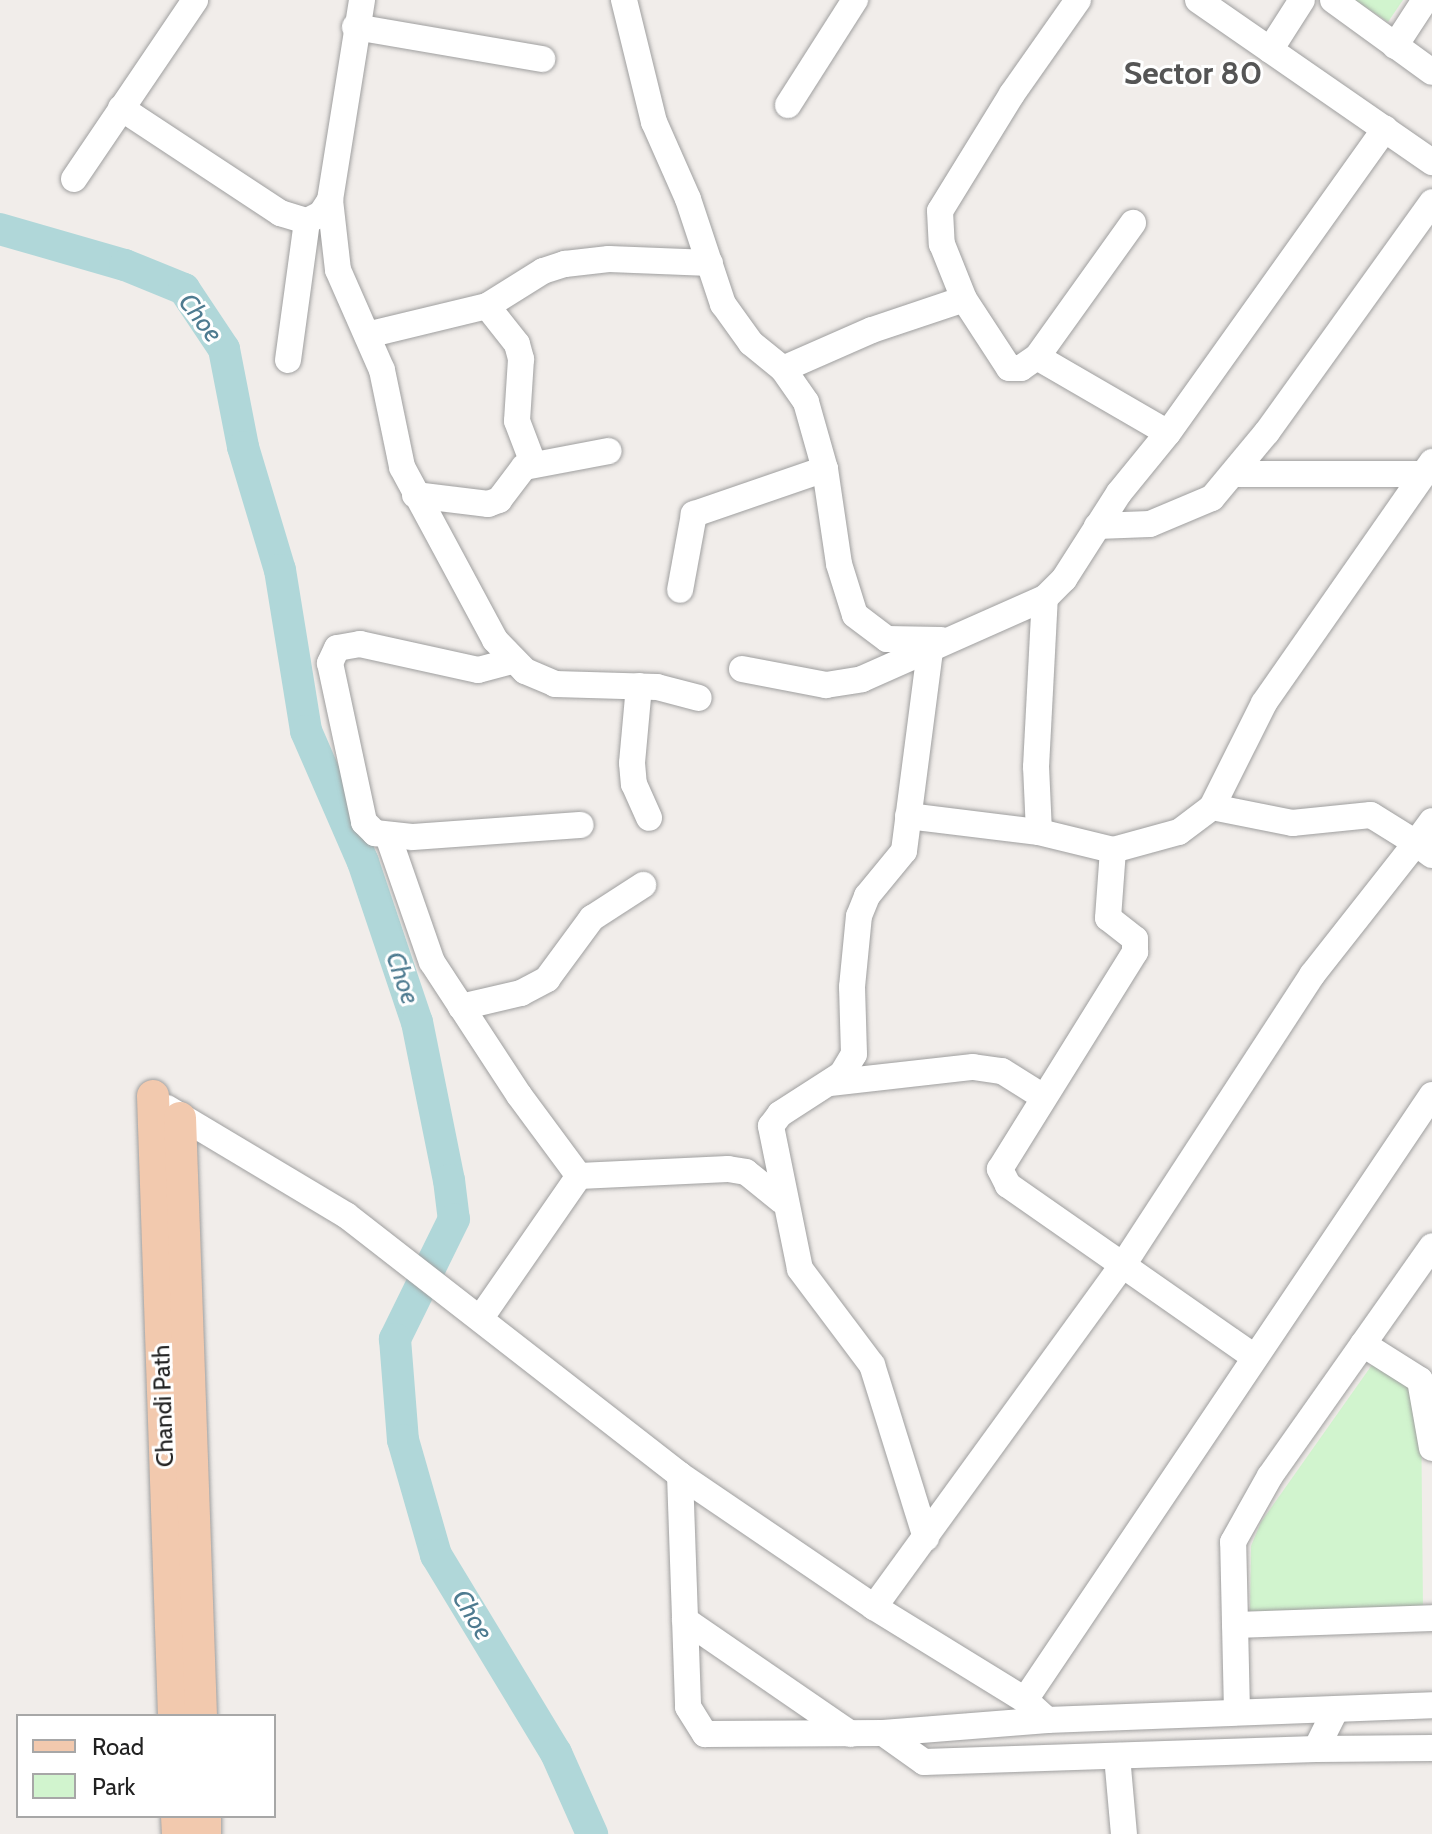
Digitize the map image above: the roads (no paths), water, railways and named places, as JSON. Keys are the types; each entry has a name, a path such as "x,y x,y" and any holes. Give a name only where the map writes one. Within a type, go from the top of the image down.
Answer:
{"main road":[{"name":"Chandi Path","path":"153,1096 174,1714"},
{"name":"Chandi Path","path":"180,1118 201,1714"}],"street":[{"path":"74,179 195,0"},
{"path":"362,0 355,27 330,200 338,270 382,370 402,467 415,495 495,640 512,661 555,684 639,686 699,698"},
{"path":"624,0 654,122 737,326 783,369 806,402 825,469 839,564 855,615 872,632 900,642 941,644"},
{"path":"788,105 855,0"},
{"path":"1078,0 940,211 942,244 964,299 1009,368 1021,368 1037,357 1133,223"},
{"path":"1270,50 1302,0"},
{"path":"1333,0 1432,72"},
{"path":"1395,46 1425,0"},
{"path":"1213,4 1270,50 1432,162"},
{"path":"355,27 542,59"},
{"path":"121,108 280,213 307,221 321,214 330,200"},
{"path":"742,669 826,685 862,679 1045,598 1064,579 1097,526 1168,433 1385,129"},
{"path":"1097,526 1150,524 1180,515 1212,498 1234,474 1432,202"},
{"path":"288,360 307,221"},
{"path":"367,335 487,306 543,271 565,264 609,259 710,263"},
{"path":"783,369 872,330 964,299"},
{"path":"487,306 517,344 521,359 517,421 533,463"},
{"path":"1037,357 1168,433"},
{"path":"415,495 488,504 499,500 524,467 533,463 609,451"},
{"path":"680,590 694,514 825,469"},
{"path":"1234,474 1425,481"},
{"path":"908,816 1039,832 1113,850 1179,832 1212,807 1264,703 1425,481"},
{"path":"1039,832 1036,767 1045,598"},
{"path":"512,661 478,670 360,644 337,648 330,663 360,811 375,833 388,836 581,825"},
{"path":"926,1538 877,1376 800,1269 782,1201 771,1126 780,1114 830,1083 854,1054 852,987 862,906 877,882 901,861 941,644"},
{"path":"639,686 632,763 649,818"},
{"path":"1212,807 1292,823 1371,815 1424,849"},
{"path":"874,1607 1125,1262 1312,975 1424,849 1432,821"},
{"path":"388,836 432,962 579,1176"},
{"path":"1113,850 1108,918 1135,939 1135,952 1003,1156 1002,1177 1253,1356"},
{"path":"461,1007 521,993 547,979 592,918 643,885"},
{"path":"830,1083 973,1067 1002,1071 1042,1096"},
{"path":"1025,1700 1253,1356 1432,1095"},
{"path":"153,1096 180,1118 346,1215 473,1309 680,1475 874,1607 1025,1700 1047,1720"},
{"path":"473,1309 579,1176 728,1169 746,1172 782,1201"},
{"path":"1237,1712 1233,1542 1270,1476 1432,1246"},
{"path":"1363,1344 1420,1380 1432,1448"},
{"path":"680,1475 688,1707 697,1729 705,1734 883,1733 1047,1720 1432,1705"},
{"path":"1235,1625 1432,1618"},
{"path":"685,1620 851,1734"},
{"path":"1316,1749 1335,1711"},
{"path":"883,1733 924,1762 1432,1748"},
{"path":"1117,1756 1124,1834"}],"waterway":[{"name":"Choe","path":"0,229 125,265 184,289 224,349 243,447 280,570 306,731 363,862 417,1022 449,1180 454,1219 395,1339 403,1440 436,1555 556,1753 592,1834"}],"district":[{"name":"Sector 80","path":"1193,73"}]}
